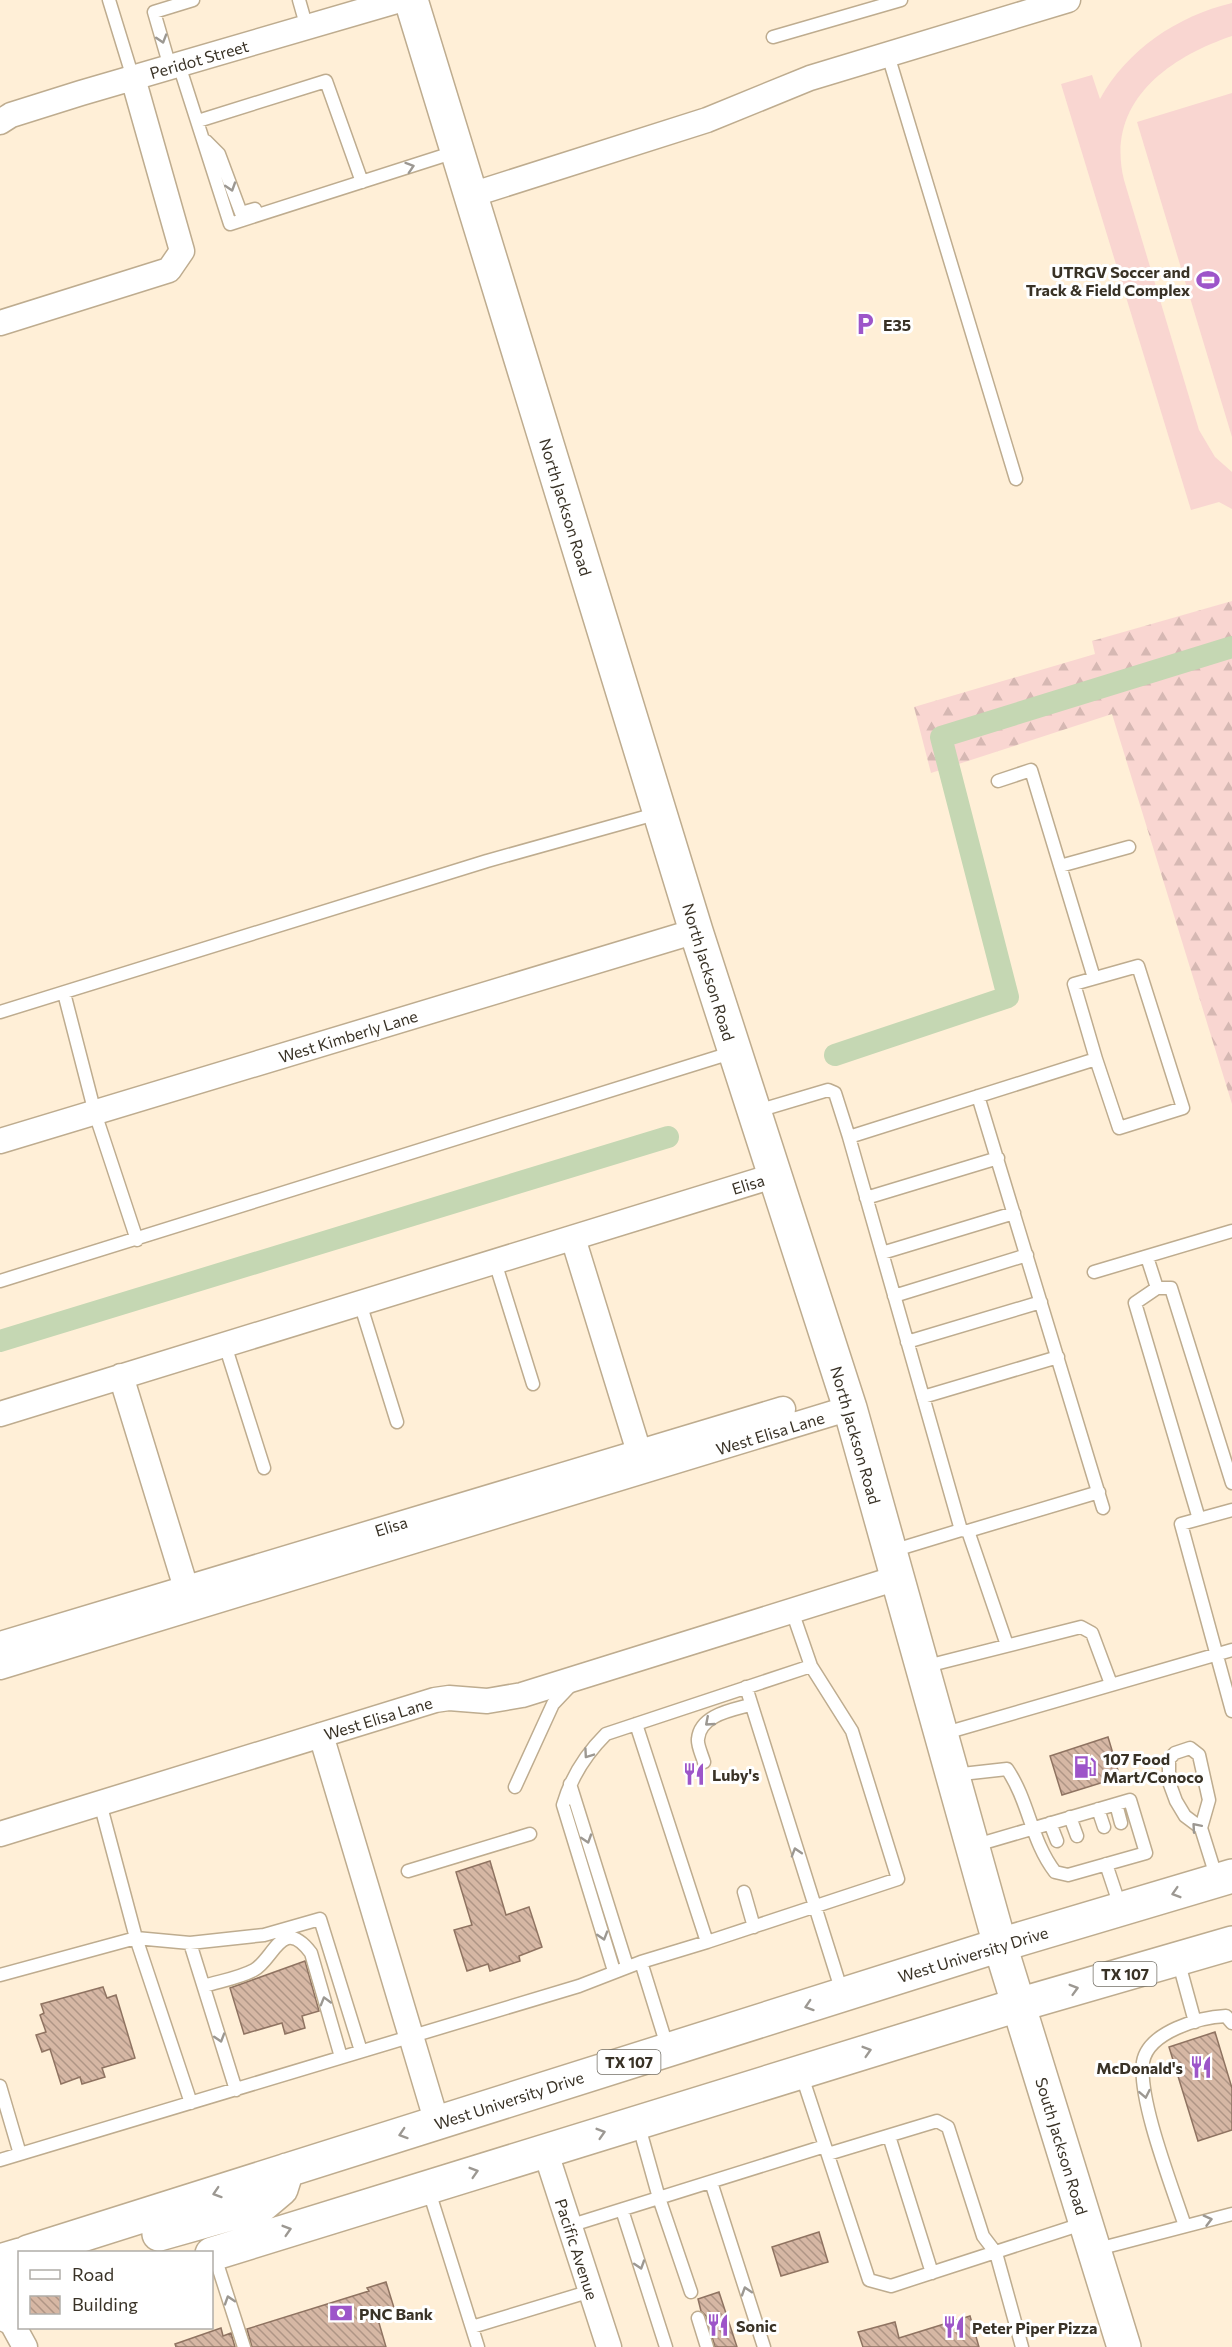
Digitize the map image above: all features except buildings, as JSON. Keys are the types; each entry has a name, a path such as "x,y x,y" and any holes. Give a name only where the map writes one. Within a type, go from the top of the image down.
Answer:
{"main road":[{"name":"North Jackson Road","path":"411,0 696,931 773,1176 850,1408 1000,1946"},
{"name":"West University Drive","path":"37,2251 843,1995 1225,1878"},
{"name":"TX 107","path":"213,2253 1018,2005 1232,1943"},
{"name":"South Jackson Road","path":"1000,1946 1124,2347"},
{"path":"104,2251 262,2205 281,2189 287,2170"},
{"path":"9,2316 2,2297 8,2287 12,2259"}],"street":[{"name":"Peridot Street","path":"0,122 11,115 400,0"},
{"path":"471,195 707,120 810,78 1068,0"},
{"path":"0,323 170,270 182,251 133,78"},
{"name":"West Kimberly Lane","path":"0,1142 696,931"},
{"name":"Elisa","path":"0,1414 773,1176"},
{"path":"573,1238 639,1452"},
{"path":"121,1376 186,1588"},
{"name":"West Elisa Lane","path":"0,1667 850,1408"},
{"name":"Elisa","path":"0,1644 783,1409"},
{"name":"West Elisa Lane","path":"0,1834 435,1700 449,1698 487,1701 522,1695 792,1611 893,1565"},
{"path":"321,1735 437,2123"},
{"name":"Pacific Avenue","path":"545,2150 609,2347"},
{"path":"9,2316 25,2347"}],"lane":[{"path":"109,0 133,78"},
{"path":"193,0 154,12 198,122 230,224 457,152"},
{"path":"299,0 307,28"},
{"path":"773,37 901,0"},
{"path":"888,55 1016,479"},
{"path":"198,122 326,81 356,184"},
{"path":"203,138 219,154 241,213 285,199"},
{"path":"336,182 356,184"},
{"path":"998,781 1031,771 1094,978"},
{"path":"0,1012 476,864 660,813"},
{"path":"1060,866 1129,847"},
{"path":"1138,966 1183,1108 1119,1128 1096,1059 1074,984 1138,966"},
{"path":"64,993 95,1113 137,1240"},
{"path":"0,1281 734,1052"},
{"path":"849,1137 1096,1059"},
{"path":"753,1112 828,1090 835,1093 964,1530 1007,1645"},
{"path":"978,1096 1103,1508"},
{"path":"866,1198 998,1158"},
{"path":"882,1253 1014,1213"},
{"path":"1094,1272 1232,1231"},
{"path":"894,1296 1027,1255"},
{"path":"1147,1257 1156,1288"},
{"path":"495,1262 533,1384"},
{"path":"1199,1519 1135,1303 1156,1288 1171,1288 1232,1483"},
{"path":"907,1342 1041,1302"},
{"path":"360,1303 397,1422"},
{"path":"225,1345 264,1468"},
{"path":"923,1397 1058,1357"},
{"path":"893,1565 964,1530 1099,1492"},
{"path":"1232,1510 1181,1524 1232,1710"},
{"path":"0,2160 579,1986 627,1966 898,1879 852,1731 811,1666 792,1611"},
{"path":"922,1667 1081,1627 1092,1633 1111,1684"},
{"path":"941,1735 1232,1650"},
{"path":"614,1971 563,1805 569,1783 591,1749 606,1734 811,1666"},
{"path":"515,1787 553,1704 578,1678"},
{"path":"746,1687 813,1908 843,1995"},
{"path":"704,1762 698,1740 703,1725 718,1715 750,1705"},
{"path":"636,1724 706,1942"},
{"path":"1201,1828 1209,1800 1199,1755 1190,1748 1175,1753 1170,1759 1169,1782 1185,1815 1201,1828 1225,1878"},
{"path":"952,1775 1007,1769 1015,1781 1032,1828 1046,1860 1055,1872 1110,1859 1129,1852 1146,1853 1130,1800 1032,1828 972,1847"},
{"path":"569,1783 627,1966"},
{"path":"100,1803 136,1938 191,2103"},
{"path":"1116,1804 1121,1823"},
{"path":"1098,1809 1104,1827"},
{"path":"1070,1817 1077,1836"},
{"path":"1050,1823 1057,1841"},
{"path":"408,1872 530,1834"},
{"path":"1110,1859 1121,1909"},
{"path":"744,1892 754,1927"},
{"path":"0,1975 136,1938 190,1943 264,1935 320,1919 362,2051"},
{"path":"204,1986 263,1965 274,1945 282,1940 293,1940 304,1944 311,1953 341,2057"},
{"path":"190,1943 236,2090"},
{"path":"1178,1959 1195,2022"},
{"path":"641,1962 668,2050"},
{"path":"1185,2226 1143,2091 1143,2060 1159,2036 1209,2017 1226,2016 1232,2023"},
{"path":"801,2072 869,2280 891,2286 996,2253 1090,2236 1185,2226 1232,2214"},
{"path":"0,2086 20,2154"},
{"path":"569,2226 711,2182 826,2150 889,2136 937,2121 948,2127 983,2236 996,2253 1022,2347"},
{"path":"638,2122 659,2198 691,2292"},
{"path":"889,2136 932,2273"},
{"path":"711,2182 764,2347"},
{"path":"428,2187 478,2347"},
{"path":"622,2210 666,2347"},
{"path":"213,2253 244,2347"},
{"path":"472,2326 591,2291"},
{"path":"698,2318 708,2347"}],"green space":[{"path":"1232,3 1232,36 1185,57 1146,87 1133,106 1124,128 1121,153 1124,180 1199,430 1215,457 1232,472 1232,509 1219,502 1191,510 1061,84 1092,75 1100,99 1124,65 1156,38 1192,17"},
{"name":"UTRGV Soccer and Track & Field Complex","path":"1232,93 1232,437 1137,122"},
{"path":"1232,601 1232,1104 1112,714 931,773 914,707 1095,654 1092,641"}],"waterway":[{"path":"835,1055 1008,997 941,737 1232,647"},
{"path":"0,1341 668,1137"}],"place":[{"name":"UTRGV Soccer and Track & Field Complex","path":"1208,280"},
{"name":"E35","path":"865,324"},
{"name":"107 Food Mart/Conoco","path":"1085,1767"},
{"name":"Luby's","path":"694,1774"},
{"name":"McDonald's","path":"1201,2067"},
{"name":"PNC Bank","path":"341,2313"},
{"name":"Sonic","path":"718,2325"},
{"name":"Peter Piper Pizza","path":"954,2327"}]}
